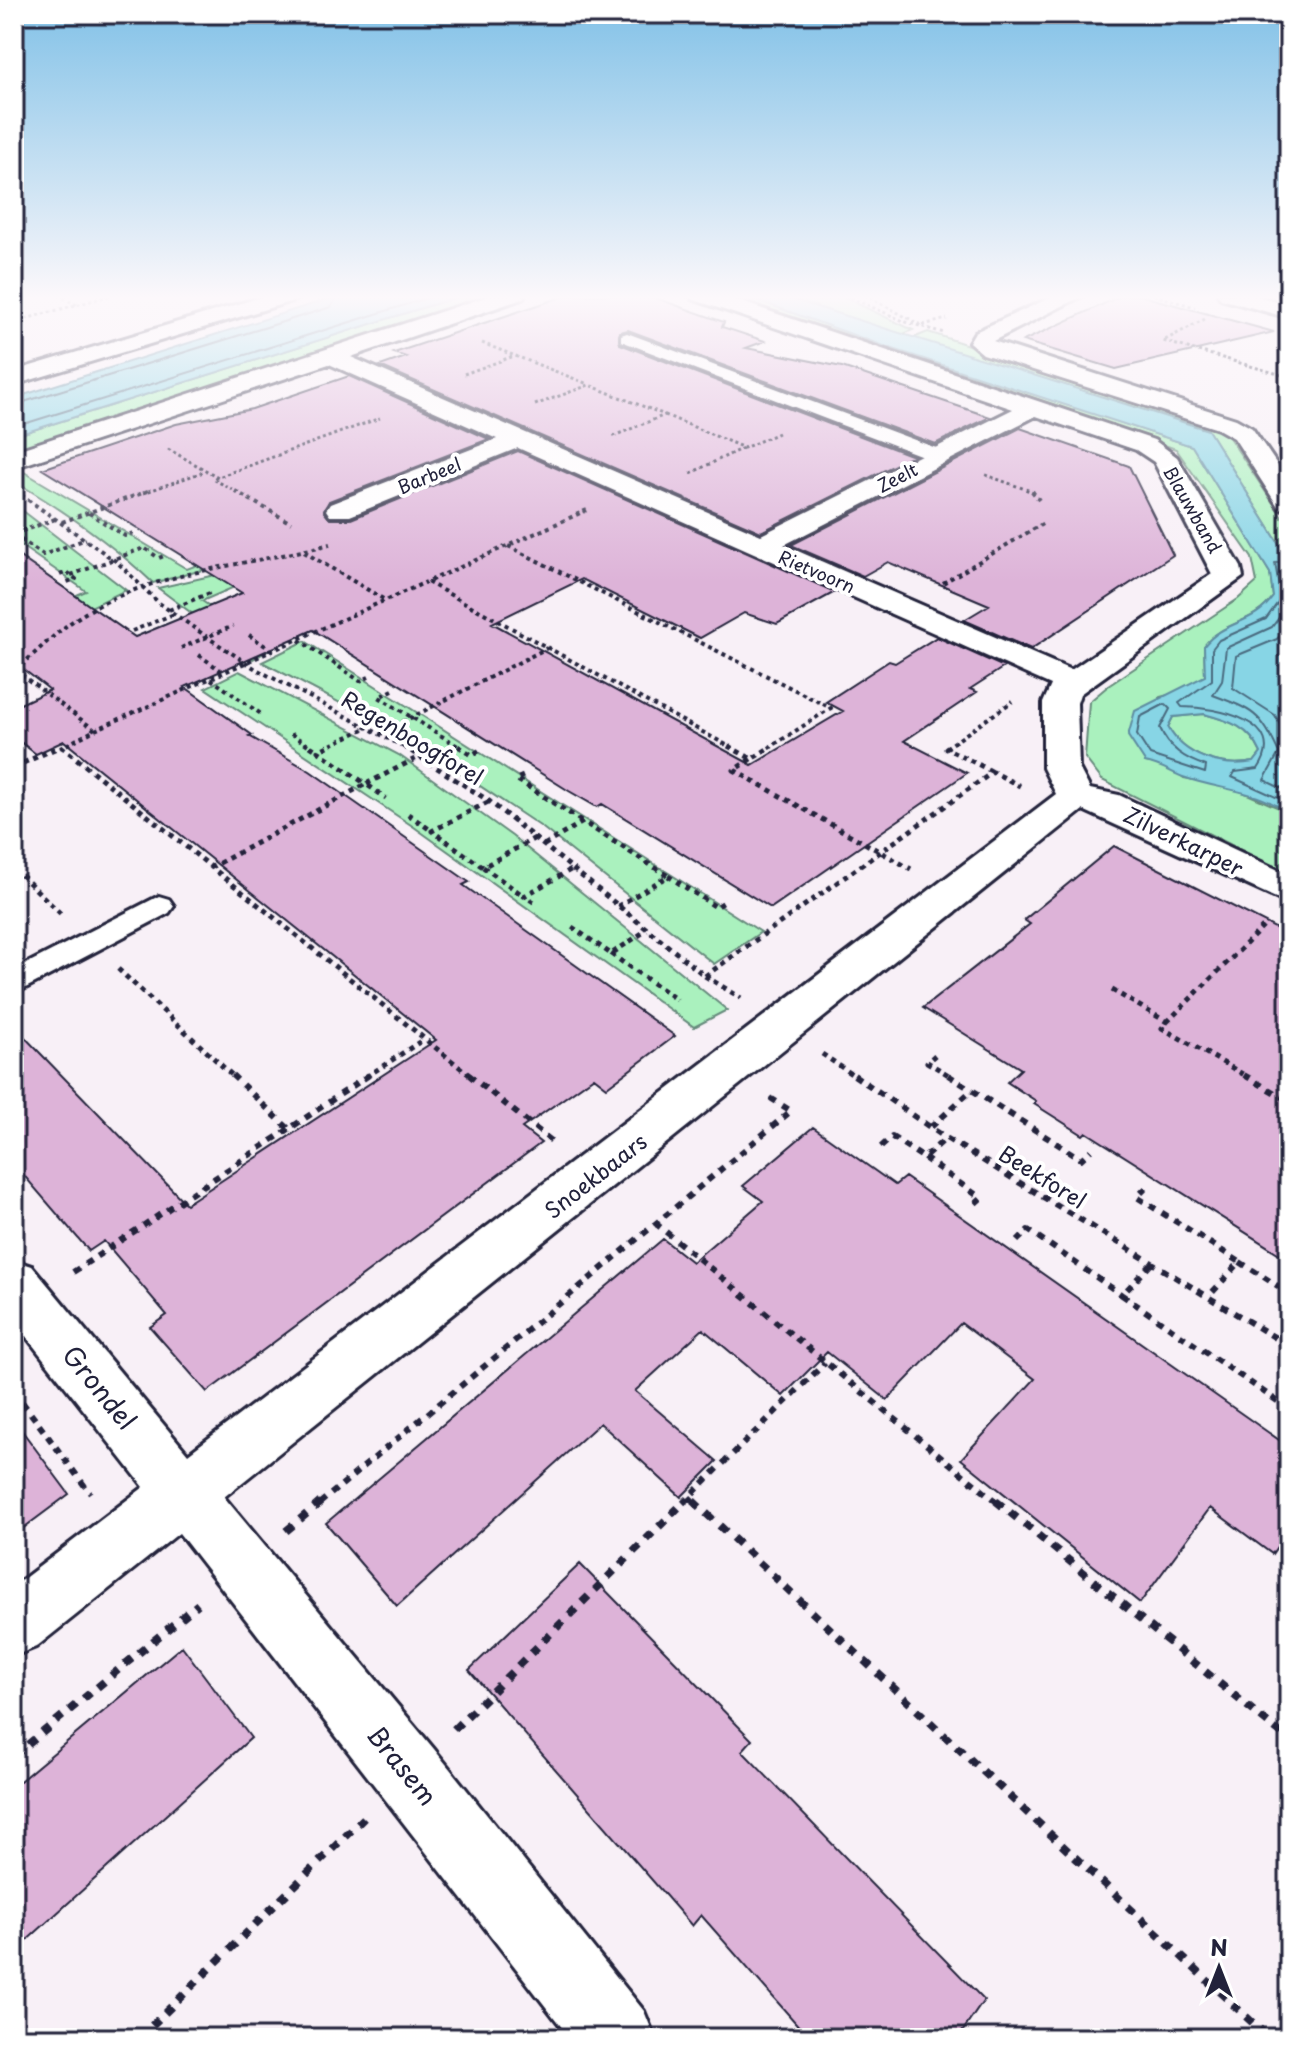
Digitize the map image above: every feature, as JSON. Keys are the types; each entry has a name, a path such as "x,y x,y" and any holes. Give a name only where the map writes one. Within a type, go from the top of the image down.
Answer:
{"street":[{"path":"14,460 227,391"},
{"name":"Rietvoorn","path":"409,391 1063,679"},
{"name":"Blauwband","path":"982,391 1157,450 1226,567 1228,577 1063,679"},
{"path":"1122,391 1227,424 1243,433 1289,502"},
{"name":"Zeelt","path":"761,546 1033,408"},
{"name":"Barbeel","path":"340,510 519,439"},
{"path":"1063,679 1065,689 1060,703 1061,768 1070,802"},
{"name":"Zilverkarper","path":"1070,802 1106,803 1289,891"},
{"name":"Snoekbaars","path":"14,1625 184,1495 799,1046 954,893 1070,802"},
{"name":"Grondel","path":"22,1291 184,1495"},
{"name":"Brasem","path":"184,1495 410,1773 617,2038"}],"lane":[{"path":"768,391 940,456"},
{"path":"14,983 159,906"}],"path":[{"path":"485,424 574,391"},
{"path":"604,391 744,448 825,412"},
{"path":"291,523 213,479 430,400"},
{"path":"562,457 665,415"},
{"path":"124,424 218,477"},
{"path":"62,522 207,471"},
{"path":"14,767 632,490"},
{"name":"Regenboogforel","path":"14,491 113,559 171,612 207,637 247,663 369,726 489,801 705,976 799,1046"},
{"path":"88,513 125,536 133,533"},
{"path":"14,535 56,519"},
{"path":"901,608 1042,524"},
{"path":"14,535 43,558 86,539"},
{"path":"95,730 14,671 56,632 89,610 143,588 334,543"},
{"path":"508,546 831,708 734,770 954,893"},
{"path":"71,575 144,548 159,558 166,555"},
{"path":"303,552 386,600"},
{"path":"60,575 67,572 76,579 67,582"},
{"path":"427,582 752,759"},
{"path":"132,631 212,592"},
{"path":"181,648 233,626"},
{"path":"249,635 273,651"},
{"path":"299,640 360,681 369,677"},
{"path":"381,733 548,648"},
{"path":"199,655 224,673"},
{"path":"210,679 261,714"},
{"path":"1063,679 946,748 993,772 1070,802"},
{"path":"393,690 379,697 472,755 482,749"},
{"path":"318,751 369,726"},
{"path":"291,734 386,798"},
{"path":"59,747 561,1148"},
{"path":"210,868 420,757"},
{"path":"705,976 993,772"},
{"path":"523,776 516,779 716,907 726,901"},
{"path":"432,831 489,801"},
{"path":"408,814 534,902"},
{"path":"544,845 583,822"},
{"path":"483,867 535,838"},
{"path":"14,868 289,1129"},
{"path":"524,896 574,868"},
{"path":"618,906 668,876"},
{"path":"1267,923 1162,1028 1289,1101"},
{"path":"572,927 677,1000"},
{"path":"611,954 647,930"},
{"path":"1112,990 1167,1022"},
{"path":"22,1291 289,1129 424,1039"},
{"path":"799,1046 825,1055 837,1046"},
{"name":"Beekforel","path":"799,1046 825,1055 946,1138 1289,1346"},
{"path":"935,1055 927,1062 1081,1159 1091,1150"},
{"path":"14,1756 791,1111 772,1099 783,1090"},
{"path":"931,1127 972,1090"},
{"path":"881,1147 892,1137 924,1158 981,1198 971,1207"},
{"path":"924,1158 946,1138"},
{"path":"1146,1188 1137,1197 1289,1293"},
{"path":"655,1223 1289,1740"},
{"path":"1017,1241 1028,1230 1289,1409"},
{"path":"1208,1297 1240,1262"},
{"path":"1122,1295 1151,1264"},
{"path":"139,2038 825,1363"},
{"path":"689,1497 1269,2038"}],"green space":[{"path":"158,391 206,391 14,453 14,436"},
{"path":"1011,391 1022,391 1192,446 1270,573 1273,597 1265,606 1221,631 1204,646 1205,676 1176,693 1160,697 1145,762 1167,766 1184,778 1229,786 1286,811 1289,874 1102,780 1085,758 1089,702 1238,599 1257,582 1252,558 1176,449"},
{"path":"1082,391 1110,391 1222,427 1289,527 1289,560 1208,430"},
{"path":"24,472 187,569 304,524 218,566 153,583 86,528 14,481 14,475"},
{"path":"14,504 126,590 78,613 44,637 14,667 14,622 86,591 14,541"},
{"path":"293,557 299,559 202,601 273,648 253,659 158,588"},
{"path":"305,641 761,932 714,964 543,828 411,740 262,662"},
{"path":"239,671 399,755 512,836 727,1010 694,1027 414,827 205,688"},
{"path":"1204,714 1245,731 1261,753 1254,762 1229,763 1205,758 1184,746 1168,727 1173,717"}],"water":[{"path":"37,391 158,391 14,436 14,398"},
{"path":"1022,391 1083,391 1208,430 1289,560 1289,814 1253,795 1199,782 1145,762 1128,736 1135,711 1205,676 1204,646 1212,637 1257,613 1273,597 1270,573 1192,446","holes":["1204,714 1245,731 1256,744 1261,753 1254,762 1229,763 1205,758 1184,746 1168,727 1173,717"]}],"building":[{"path":"306,391 382,391 489,439 329,501 324,512 330,519 351,519 518,451 835,592 777,624 744,613 700,638 582,579 492,623 752,765 843,711 826,702 889,661 895,663 937,637 1004,667 970,689 977,692 904,741 967,773 771,908 602,804 597,807 569,791 313,630 185,687 252,735 249,736 310,771 469,882 463,885 675,1036 607,1087 594,1077 522,1128 541,1143 207,1392 150,1327 167,1315 104,1241 89,1251 14,1164 14,1026 186,1204 436,1040 64,741 36,754 14,737 14,707 50,690 14,662 14,553 135,637 242,593 42,469 176,424 252,409"},
{"path":"437,391 742,391 913,456 761,532"},
{"path":"792,391 912,391 990,417 935,444"},
{"path":"1020,428 1129,466 1173,555 1031,649 964,620 989,605 888,562 863,576 791,545"},
{"path":"1114,846 1289,935 1289,1260 1086,1132 1083,1135 1034,1104 1036,1101 1007,1082 1021,1069 923,1008 1030,924 1024,920"},
{"path":"813,1127 895,1185 905,1177 1289,1447 1289,1529 1272,1554 1210,1508 1140,1603 961,1459 1035,1379 961,1323 887,1400 827,1352 783,1396 703,1329 635,1391 717,1461 681,1497 600,1423 397,1606 326,1523 663,1239 692,1262 763,1201 743,1186"},
{"path":"14,1420 69,1494 14,1535"},
{"path":"580,1564 752,1740 742,1751 984,2000 958,2038 809,2038 701,1915 692,1926 469,1670"},
{"path":"182,1646 251,1738 14,1952 14,1786"}]}
